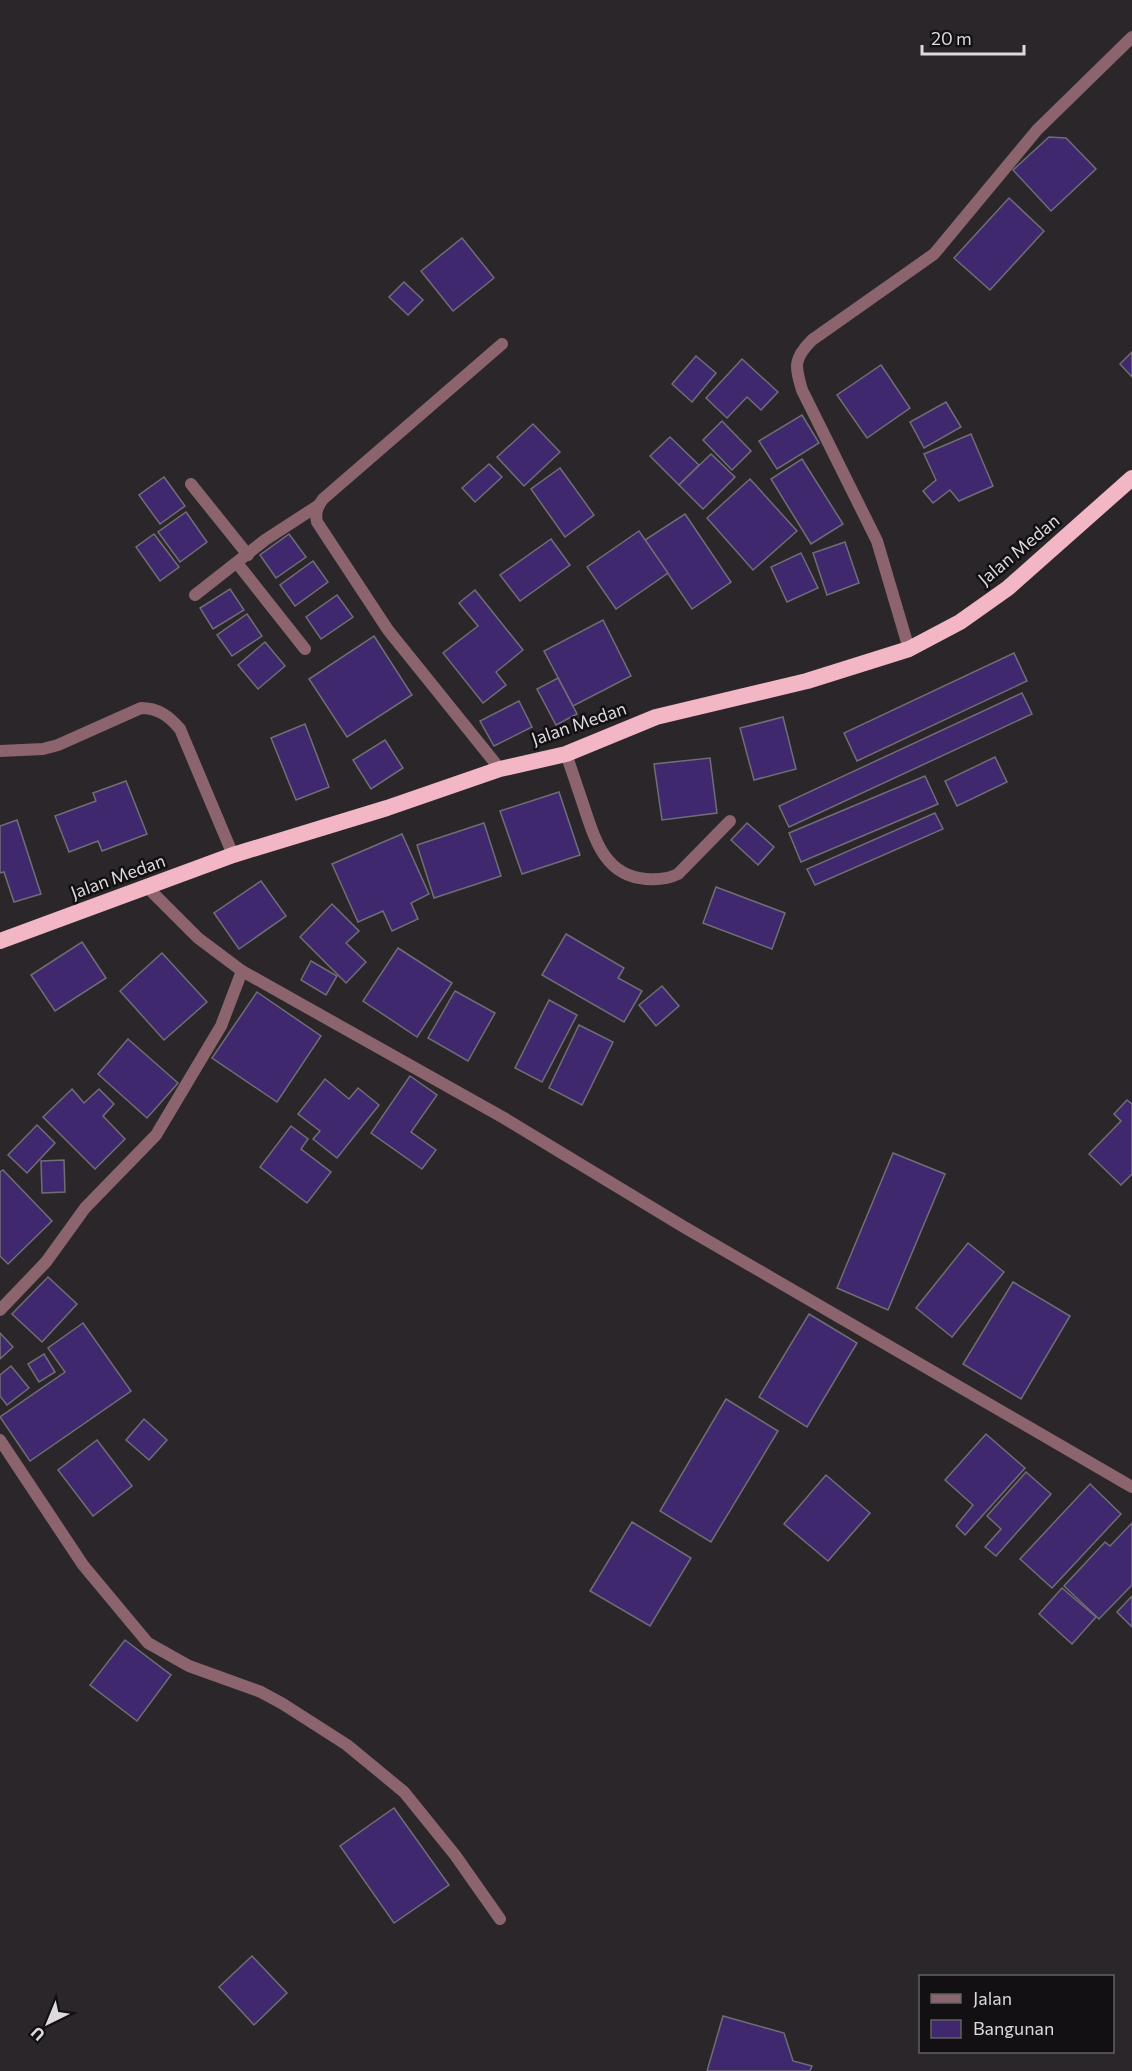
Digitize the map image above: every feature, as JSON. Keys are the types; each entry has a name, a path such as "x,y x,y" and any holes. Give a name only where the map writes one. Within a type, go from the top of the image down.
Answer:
{"highway":[{"name":"Jalan Medan","path":"0,941 233,855 387,808 500,769 566,754 656,717 807,681 909,649 960,622 1008,588 1132,478"}],"street":[{"path":"909,649 877,541 802,390 796,369 799,355 812,340 934,254 1037,130 1132,38"},
{"path":"195,595 319,505 502,344"},
{"path":"191,484 248,555"},
{"path":"319,505 317,522 388,630 500,769"},
{"path":"237,563 305,649"},
{"path":"0,750 33,750 58,745 141,708 155,709 171,719 180,729 233,855"},
{"path":"566,754 597,845 607,859 634,878 657,880 678,874 730,821"},
{"path":"147,887 198,938 242,971 504,1118 684,1227 1132,1487"},
{"path":"0,1310 46,1262 85,1208 156,1135 221,1026 242,971"},
{"path":"0,1440 83,1565 148,1643 189,1666 261,1692 346,1745 404,1792 455,1855 500,1919"}],"building":[{"path":"1049,137 1066,138 1096,169 1051,211 1013,170"},
{"path":"1009,198 1044,231 990,290 954,258"},
{"path":"462,238 494,278 453,311 421,271"},
{"path":"404,282 423,300 408,315 389,297"},
{"path":"1132,352 1132,377 1120,364"},
{"path":"696,356 716,373 692,402 672,384"},
{"path":"742,359 778,392 761,410 747,397 727,418 706,398"},
{"path":"881,365 910,408 867,438 837,395"},
{"path":"946,402 961,427 924,448 910,422"},
{"path":"802,415 819,443 777,469 759,441"},
{"path":"722,421 751,451 732,470 703,440"},
{"path":"533,424 560,452 524,486 497,457"},
{"path":"971,434 993,486 959,501 950,490 933,503 923,491 936,480 924,454"},
{"path":"670,437 699,465 679,485 650,456"},
{"path":"711,454 735,477 703,509 679,485"},
{"path":"802,459 843,524 811,544 771,479"},
{"path":"489,464 502,477 475,502 462,488"},
{"path":"560,468 594,515 565,537 531,489"},
{"path":"164,477 185,506 160,524 139,495"},
{"path":"750,479 797,531 753,570 707,518"},
{"path":"186,512 207,542 180,562 158,532"},
{"path":"685,514 731,582 692,609 645,540"},
{"path":"639,531 668,573 616,609 587,567"},
{"path":"154,534 179,567 160,581 136,547"},
{"path":"289,534 306,557 276,578 260,555"},
{"path":"551,539 570,565 520,601 500,575"},
{"path":"845,542 859,583 827,595 813,553"},
{"path":"801,553 818,588 787,602 771,567"},
{"path":"313,561 328,582 295,606 280,585"},
{"path":"230,589 244,610 213,629 200,608"},
{"path":"475,590 523,650 496,672 506,685 483,703 443,653 478,626 459,603"},
{"path":"337,595 353,617 321,639 306,617"},
{"path":"247,614 262,636 232,656 217,635"},
{"path":"603,620 631,676 573,706 544,651"},
{"path":"374,636 412,695 347,737 309,679"},
{"path":"265,642 285,666 258,689 238,665"},
{"path":"1014,653 1027,681 857,761 844,733"},
{"path":"558,678 577,714 556,725 537,689"},
{"path":"1022,693 1032,714 789,827 779,806"},
{"path":"519,701 532,727 494,746 480,721"},
{"path":"783,717 796,769 754,780 740,728"},
{"path":"305,724 329,787 296,800 271,738"},
{"path":"385,740 403,768 371,789 353,760"},
{"path":"995,757 1007,782 957,806 945,781"},
{"path":"710,758 717,813 662,820 654,764"},
{"path":"925,776 938,804 801,862 789,833"},
{"path":"126,781 147,834 102,851 98,841 69,852 55,816 96,801 93,793"},
{"path":"559,792 580,855 522,874 500,811"},
{"path":"935,813 943,829 815,885 807,869"},
{"path":"17,820 41,894 14,902 4,872 0,873 0,826"},
{"path":"484,823 501,876 434,898 417,845"},
{"path":"747,823 774,847 758,865 731,840"},
{"path":"402,834 429,894 411,903 418,919 392,931 383,911 358,922 332,864"},
{"path":"261,881 286,916 239,949 214,913"},
{"path":"716,887 785,913 772,949 703,923"},
{"path":"332,904 359,931 346,943 366,962 346,983 300,937"},
{"path":"566,934 624,968 618,978 642,991 624,1022 542,975"},
{"path":"82,942 106,978 55,1011 31,975"},
{"path":"398,948 452,983 417,1037 363,1001"},
{"path":"162,953 207,1002 164,1040 120,991"},
{"path":"311,961 337,976 326,995 301,980"},
{"path":"662,986 679,1006 656,1026 639,1005"},
{"path":"455,991 495,1013 468,1061 428,1038"},
{"path":"257,992 321,1036 277,1102 212,1058"},
{"path":"549,1000 577,1015 542,1082 515,1068"},
{"path":"579,1025 613,1042 582,1105 549,1088"},
{"path":"128,1039 178,1083 147,1118 98,1074"},
{"path":"410,1076 437,1095 411,1132 436,1150 422,1169 371,1133"},
{"path":"325,1079 349,1099 358,1088 379,1105 337,1158 313,1139 320,1131 298,1114"},
{"path":"72,1089 84,1103 99,1089 114,1104 103,1116 125,1139 95,1169 43,1117"},
{"path":"1127,1100 1132,1104 1132,1174 1121,1185 1089,1154 1121,1121 1114,1114"},
{"path":"37,1125 55,1143 27,1173 8,1155"},
{"path":"291,1126 308,1139 301,1149 331,1172 307,1203 260,1167"},
{"path":"893,1153 945,1174 888,1310 837,1288"},
{"path":"64,1160 65,1192 42,1193 41,1161"},
{"path":"3,1170 52,1221 8,1264 0,1256 0,1172"},
{"path":"968,1243 1004,1272 952,1337 916,1308"},
{"path":"48,1277 77,1304 42,1342 12,1314"},
{"path":"1013,1282 1070,1316 1021,1399 963,1364"},
{"path":"809,1314 857,1343 807,1427 759,1397"},
{"path":"83,1323 131,1391 30,1461 0,1417 65,1372 48,1348"},
{"path":"0,1333 13,1347 0,1359"},
{"path":"44,1354 55,1372 39,1382 28,1364"},
{"path":"11,1366 29,1388 7,1405 0,1396 0,1375"},
{"path":"726,1399 778,1431 711,1542 660,1511"},
{"path":"144,1419 167,1440 149,1460 126,1440"},
{"path":"986,1434 1025,1468 965,1535 956,1526 973,1505 945,1480"},
{"path":"97,1440 132,1486 93,1516 58,1470"},
{"path":"1026,1472 1051,1494 996,1556 985,1547 1001,1529 987,1516"},
{"path":"826,1475 870,1513 828,1561 784,1524"},
{"path":"1090,1484 1121,1514 1052,1588 1020,1559"},
{"path":"632,1522 691,1558 650,1626 590,1591"},
{"path":"1132,1523 1132,1585 1099,1619 1064,1586 1105,1542 1110,1546"},
{"path":"1062,1588 1096,1617 1072,1644 1039,1614"},
{"path":"1132,1596 1132,1627 1117,1612"},
{"path":"125,1640 171,1675 137,1721 90,1685"},
{"path":"394,1808 449,1885 394,1923 340,1846"},
{"path":"252,1956 287,1993 254,2025 219,1987"},
{"path":"723,2016 784,2033 793,2061 812,2066 810,2071 707,2071"}]}
